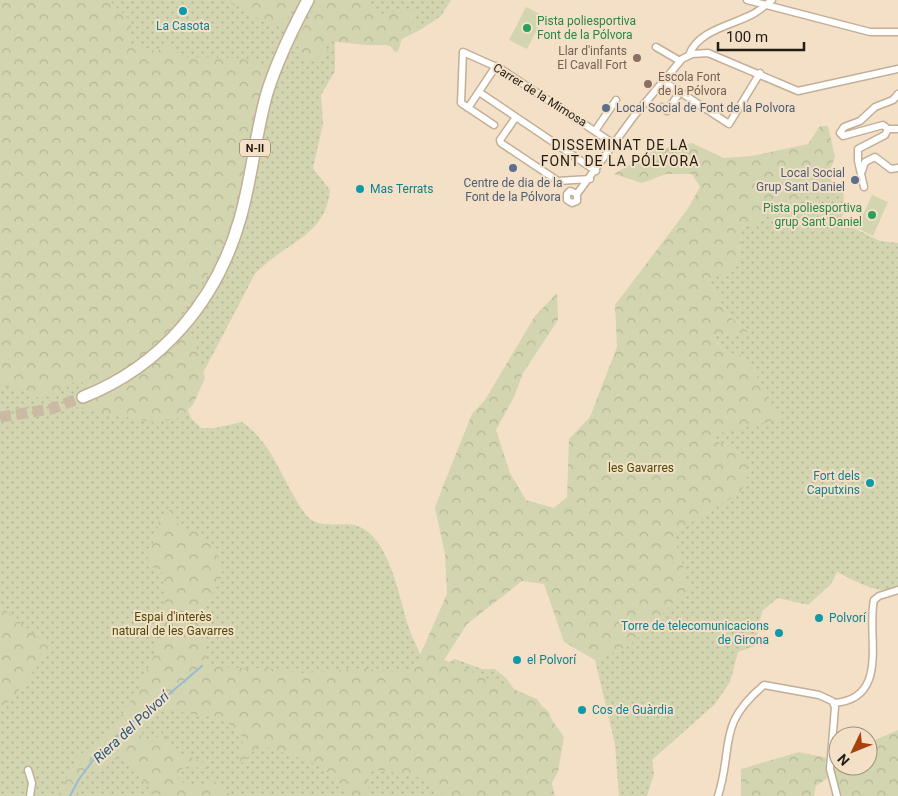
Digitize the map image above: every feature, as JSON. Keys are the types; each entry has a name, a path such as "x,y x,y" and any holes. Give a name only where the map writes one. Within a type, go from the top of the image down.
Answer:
{"highway":[{"name":"N-II","path":"83,397 124,377 162,349 188,321 208,293 228,252 240,217 268,92 282,53 308,0"}],"street":[{"path":"747,0 870,32 898,32"},
{"path":"689,55 691,49 712,31 752,15 772,0"},
{"path":"656,47 680,61"},
{"name":"Carrer de la Mimosa","path":"468,108 461,103 463,52 496,66 614,144"},
{"path":"578,194 634,116 680,61 689,55 708,53 798,90 898,69"},
{"path":"494,125 468,108 496,66"},
{"path":"663,81 729,124 760,73"},
{"path":"479,92 596,171"},
{"path":"662,107 667,111 680,92"},
{"path":"898,94 893,100 875,107 860,121 844,127 840,133 843,136 850,136 883,125 888,129 898,128"},
{"path":"596,131 616,100"},
{"path":"516,117 500,140 502,143 558,182 590,179"},
{"path":"864,187 862,171 858,161 858,149 885,135 888,129"},
{"path":"862,171 865,162 875,158 891,169 898,168"},
{"path":"834,703 848,700 866,687 872,667 874,600 879,596 898,590"},
{"path":"718,796 730,726 742,707 764,685 819,695 830,699 834,703 830,769 837,796"},
{"path":"28,770 32,783 30,796"}],"green space":[{"name":"Espai d'interès natural de les Gavarres","path":"0,0 451,0 441,16 420,30 410,19 416,13 379,16 371,9 340,28 335,42 335,71 321,95 323,124 313,168 330,190 327,206 321,219 312,229 266,263 255,274 186,405 191,418 201,428 215,428 242,422 253,431 270,453 298,503 311,520 324,524 353,525 371,534 386,557 409,628 421,656 442,665 455,659 482,669 495,669 506,678 514,689 549,712 554,726 549,770 555,796 0,796"},
{"path":"0,0 110,0 129,19 131,28 130,47 140,46 157,51 167,46 172,47 183,57 241,58 269,67 256,110 237,198 220,252 177,320 196,345 205,378 193,405 178,418 156,423 70,406 68,398 86,387 79,378 63,390 39,398 13,387 0,386"},
{"path":"229,0 298,0 285,23 272,25 261,21 243,7 235,6"},
{"path":"319,0 368,0 371,9 379,16 406,8 416,13 410,19 420,30 402,39 398,51 395,52 390,46 385,45 329,41 325,46 328,51 323,56 314,60 303,60 299,55 301,43 297,39"},
{"name":"Pista poliesportiva Font de la Pólvora","path":"526,7 544,16 527,49 509,40"},
{"name":"les Gavarres","path":"820,126 828,126 835,157 829,172 807,178 795,205 742,228 738,259 732,272 708,278 728,316 751,332 711,336 724,351 746,357 780,419 707,436 745,456 748,476 740,493 674,532 689,588 630,645 595,660 564,642 544,584 522,581 467,624 444,660 537,699 564,737 558,772 544,796 446,796 422,778 370,768 367,796 344,796 345,790 336,779 317,765 258,745 243,763 240,761 243,738 233,726 213,717 166,710 148,718 140,739 151,743 164,732 174,751 203,762 206,769 189,766 179,770 178,779 189,787 214,781 232,796 155,796 123,755 79,779 78,793 80,796 58,796 77,757 109,734 136,693 153,658 166,614 162,570 149,566 147,558 157,533 158,523 173,506 174,517 177,523 186,532 200,532 215,547 223,575 199,617 204,632 207,665 235,668 265,668 304,673 365,668 384,672 413,671 447,594 445,554 435,508 472,414 485,400 535,316 557,293 558,320 523,373 514,397 496,430 510,473 526,500 554,508 567,497 569,439 590,417 617,347 615,305 687,210 700,187 692,174 666,174 642,183 614,174 655,150 692,143 724,158 752,156 808,144"},
{"path":"829,172 830,179 844,195 842,222 880,241 898,243 898,587 892,590 876,589 837,572 831,584 808,605 778,598 762,611 755,646 738,652 730,682 715,704 652,760 654,774 647,796 619,796 615,744 595,660 630,645 674,532 739,493 745,456 707,436 731,430 746,358 724,351 711,336 751,332 728,316 708,278 738,259 742,228 795,205 807,178"},
{"name":"Pista poliesportiva grup Sant Daniel","path":"872,195 888,202 873,236 857,228"},
{"path":"0,606 51,648 13,698 0,708"},
{"path":"898,730 898,796 842,796 835,776 878,776 878,739"},
{"path":"799,752 827,758 829,777 816,786 814,796 741,796 741,769"}],"waterway":[{"name":"Riera del Polvorí","path":"70,796 79,779 94,759 149,706 168,695 202,666"}],"tunnel":[{"path":"0,417 51,409 83,397"}],"place":[{"name":"La Casota","path":"183,11"},
{"name":"Pista poliesportiva Font de la Pólvora","path":"527,28"},
{"name":"Llar d'infants El Cavall Fort","path":"637,58"},
{"name":"Escola Font de la Pólvora","path":"648,84"},
{"name":"Local Social de Font de la Polvora","path":"606,108"},
{"name":"Centre de dia de la Font de la Pólvora","path":"513,168"},
{"name":"Local Social Grup Sant Daniel","path":"855,180"},
{"name":"Mas Terrats","path":"360,189"},
{"name":"Pista poliesportiva grup Sant Daniel","path":"872,215"},
{"name":"Fort dels Caputxins","path":"870,483"},
{"name":"Polvorí","path":"819,618"},
{"name":"Torre de telecomunicacions de Girona","path":"779,633"},
{"name":"el Polvorí","path":"517,660"},
{"name":"Cos de Guàrdia","path":"582,710"}],"district":[{"name":"DISSEMINAT DE LA FONT DE LA PÓLVORA","path":"620,154"}]}
